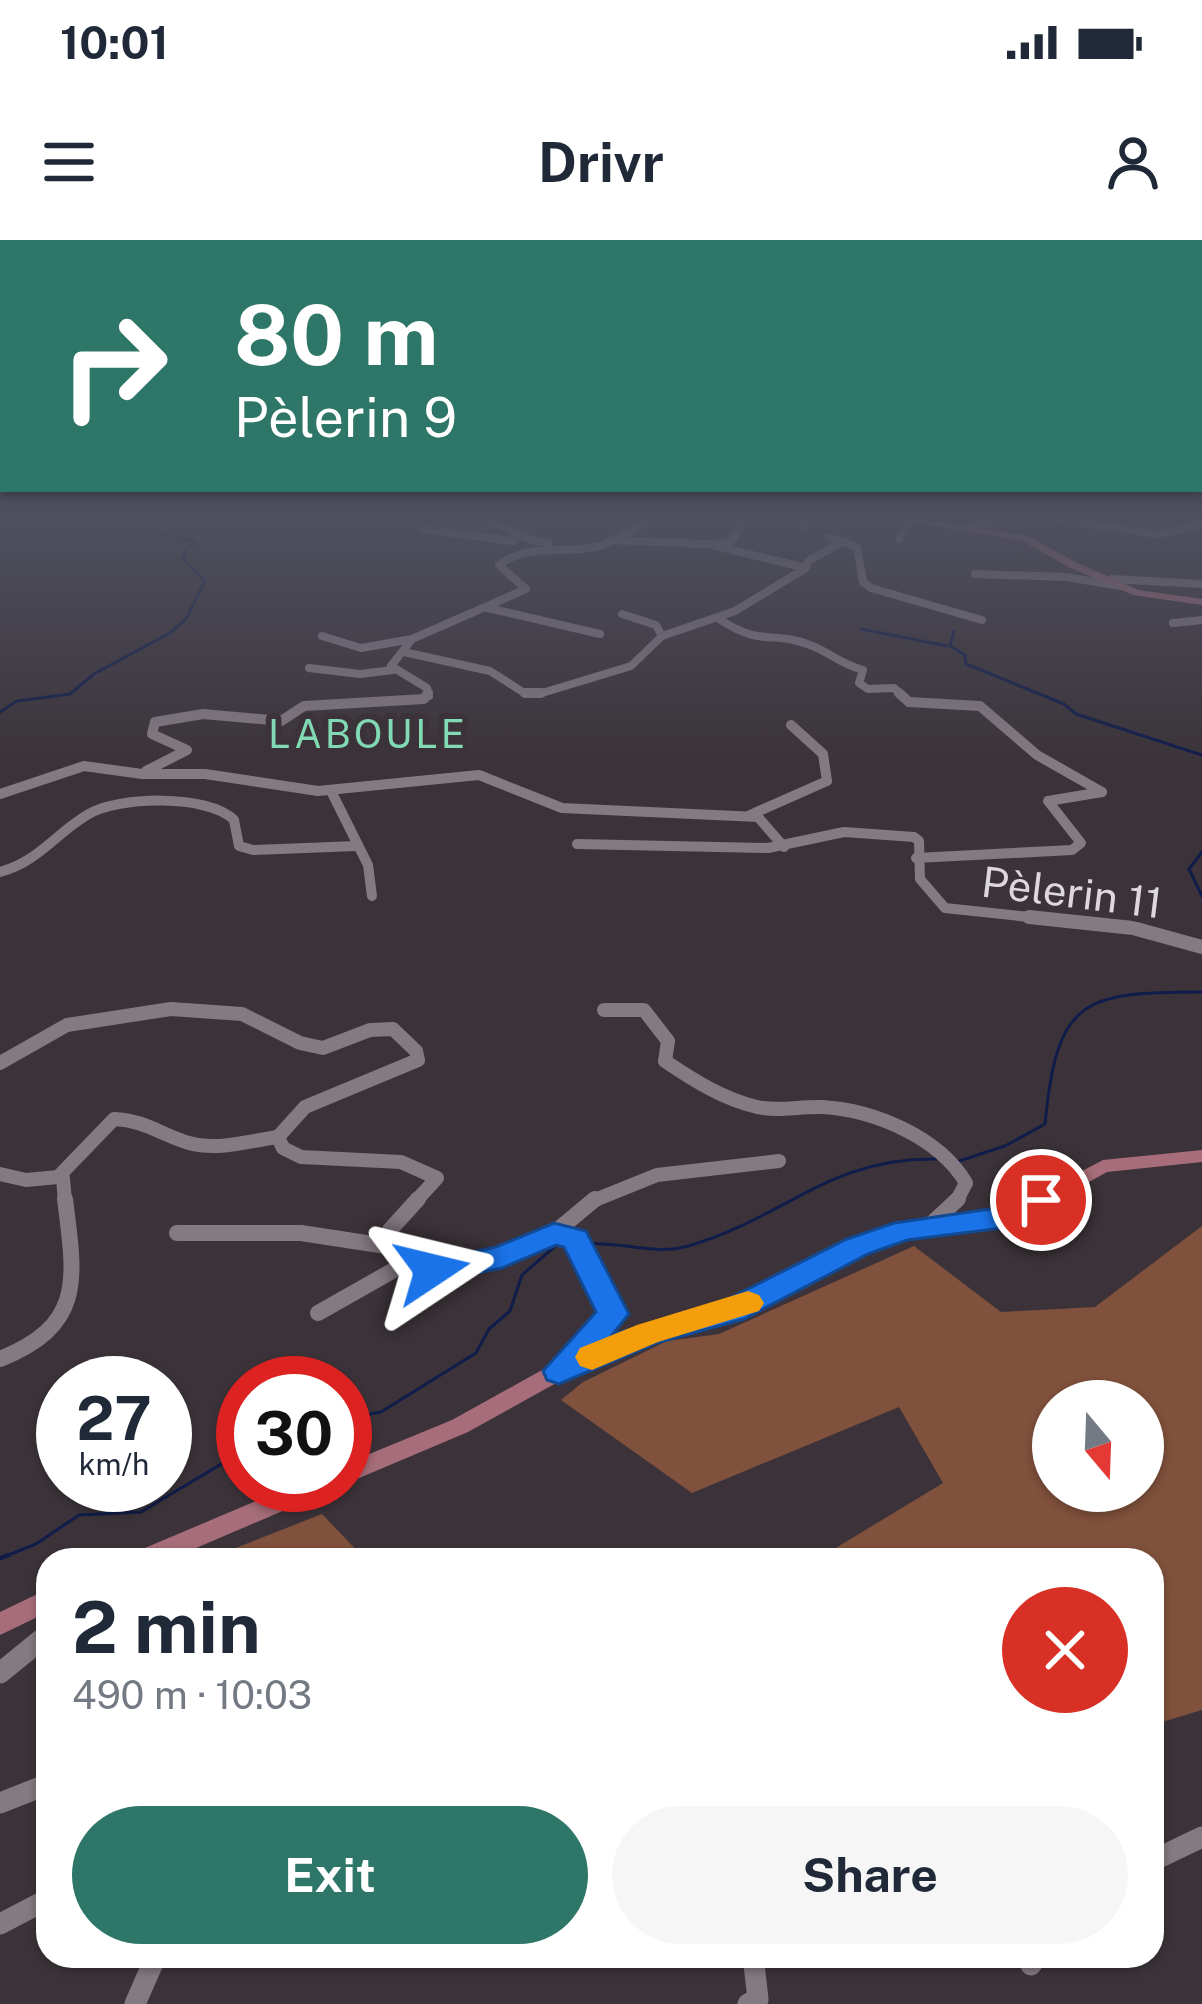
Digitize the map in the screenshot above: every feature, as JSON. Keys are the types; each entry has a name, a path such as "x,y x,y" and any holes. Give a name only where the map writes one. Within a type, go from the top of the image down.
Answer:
{"main road":[{"path":"372,1463 460,1426 559,1371 648,1333 733,1311 858,1246 904,1230 1010,1217 1103,1166 1202,1156"},
{"path":"172,1548 257,1512"},
{"path":"0,1624 36,1606"}],"street":[{"path":"322,637 361,648 412,639 506,599"},
{"path":"404,652 490,671 528,695 631,665 662,636 718,618 751,599"},
{"path":"912,599 982,620"},
{"path":"488,608 600,634"},
{"path":"622,614 656,625 662,636"},
{"path":"718,618 746,637 810,645 835,662 859,667 859,683 868,689 894,688 909,702 965,701 980,706 1037,755 1102,792 1048,801 1081,843 1072,850 1011,849 945,859 916,858"},
{"path":"1173,623 1202,620"},
{"path":"393,670 392,662 412,639"},
{"path":"142,774 187,750 152,734 151,726 171,717 203,714 281,721 304,706 404,702 429,696 427,688 393,670 360,674 309,668"},
{"path":"750,815 827,782 823,754 791,725"},
{"path":"0,794 84,766 142,774 205,774 331,791 363,783 479,775 562,808 750,815 765,820 784,847"},
{"path":"331,791 368,865 372,896"},
{"path":"0,872 36,861 98,809 134,803 194,803 228,813 237,825 239,847 253,850 357,846"},
{"name":"Pèlerin 11","path":"784,847 844,832 914,837 919,841 917,876 926,892 945,908 1132,928 1202,947"},
{"path":"577,844 784,847"},
{"path":"0,1063 67,1025 171,1009 242,1014 322,1048 386,1027 418,1056 411,1065 302,1110 278,1137 187,1143 151,1121 114,1119 94,1136 63,1178 45,1183 0,1174"},
{"path":"604,1010 644,1010 668,1041 665,1061 746,1102 766,1109 824,1107 884,1121 958,1161 966,1183 956,1202 927,1228"},
{"path":"278,1137 283,1148 295,1156 397,1161 437,1178 390,1230 386,1246"},
{"path":"318,1313 401,1266 432,1270 502,1257 554,1234 584,1203 649,1175 779,1161"},
{"path":"0,1359 42,1340 61,1322 69,1278 63,1178"},
{"path":"177,1233 301,1233 386,1246 401,1266"},
{"path":"554,1234 575,1239 613,1314 559,1371"},
{"path":"0,1673 36,1644"},
{"path":"0,1803 36,1789"},
{"path":"1164,1855 1202,1837"},
{"path":"0,1924 36,1905"},
{"path":"135,2004 151,1968"},
{"path":"748,2004 758,1999 754,1968"}],"shaded area":[{"path":"1202,1226 1202,1710 1164,1721 1164,1548 836,1548 943,1483 899,1407 692,1493 561,1400 583,1382 667,1341 719,1334 914,1246 1001,1312 1095,1307"},
{"path":"322,1514 355,1548 236,1548"}],"waterway":[{"path":"0,712 17,701 70,694 94,674 170,633 186,619 196,599"},
{"path":"861,629 947,646"},
{"path":"954,631 950,646 965,655 966,664 1064,704 1076,714 1202,755"},
{"path":"1202,852 1189,869 1202,896"},
{"path":"959,1161 1005,1146 1045,1124 1058,1051 1068,1027 1083,1011 1129,995 1202,992"},
{"path":"587,1244 688,1246 836,1178 900,1161 938,1159"},
{"path":"372,1414 476,1353 489,1329 510,1311 522,1275 560,1242"},
{"path":"6,1556 36,1544 79,1515 141,1512 216,1467"},
{"path":"0,1558 6,1556"},
{"path":"1,1558 6,1556"}],"slow traffic":[{"path":"592,1357 648,1333 748,1303"}],"district":[{"name":"LABOULE","path":"368,734"}],"route":[{"path":"432,1270 502,1257 554,1234 575,1239 613,1314 559,1371 648,1333 733,1311 858,1246 904,1230 1010,1217 1041,1200"}]}
